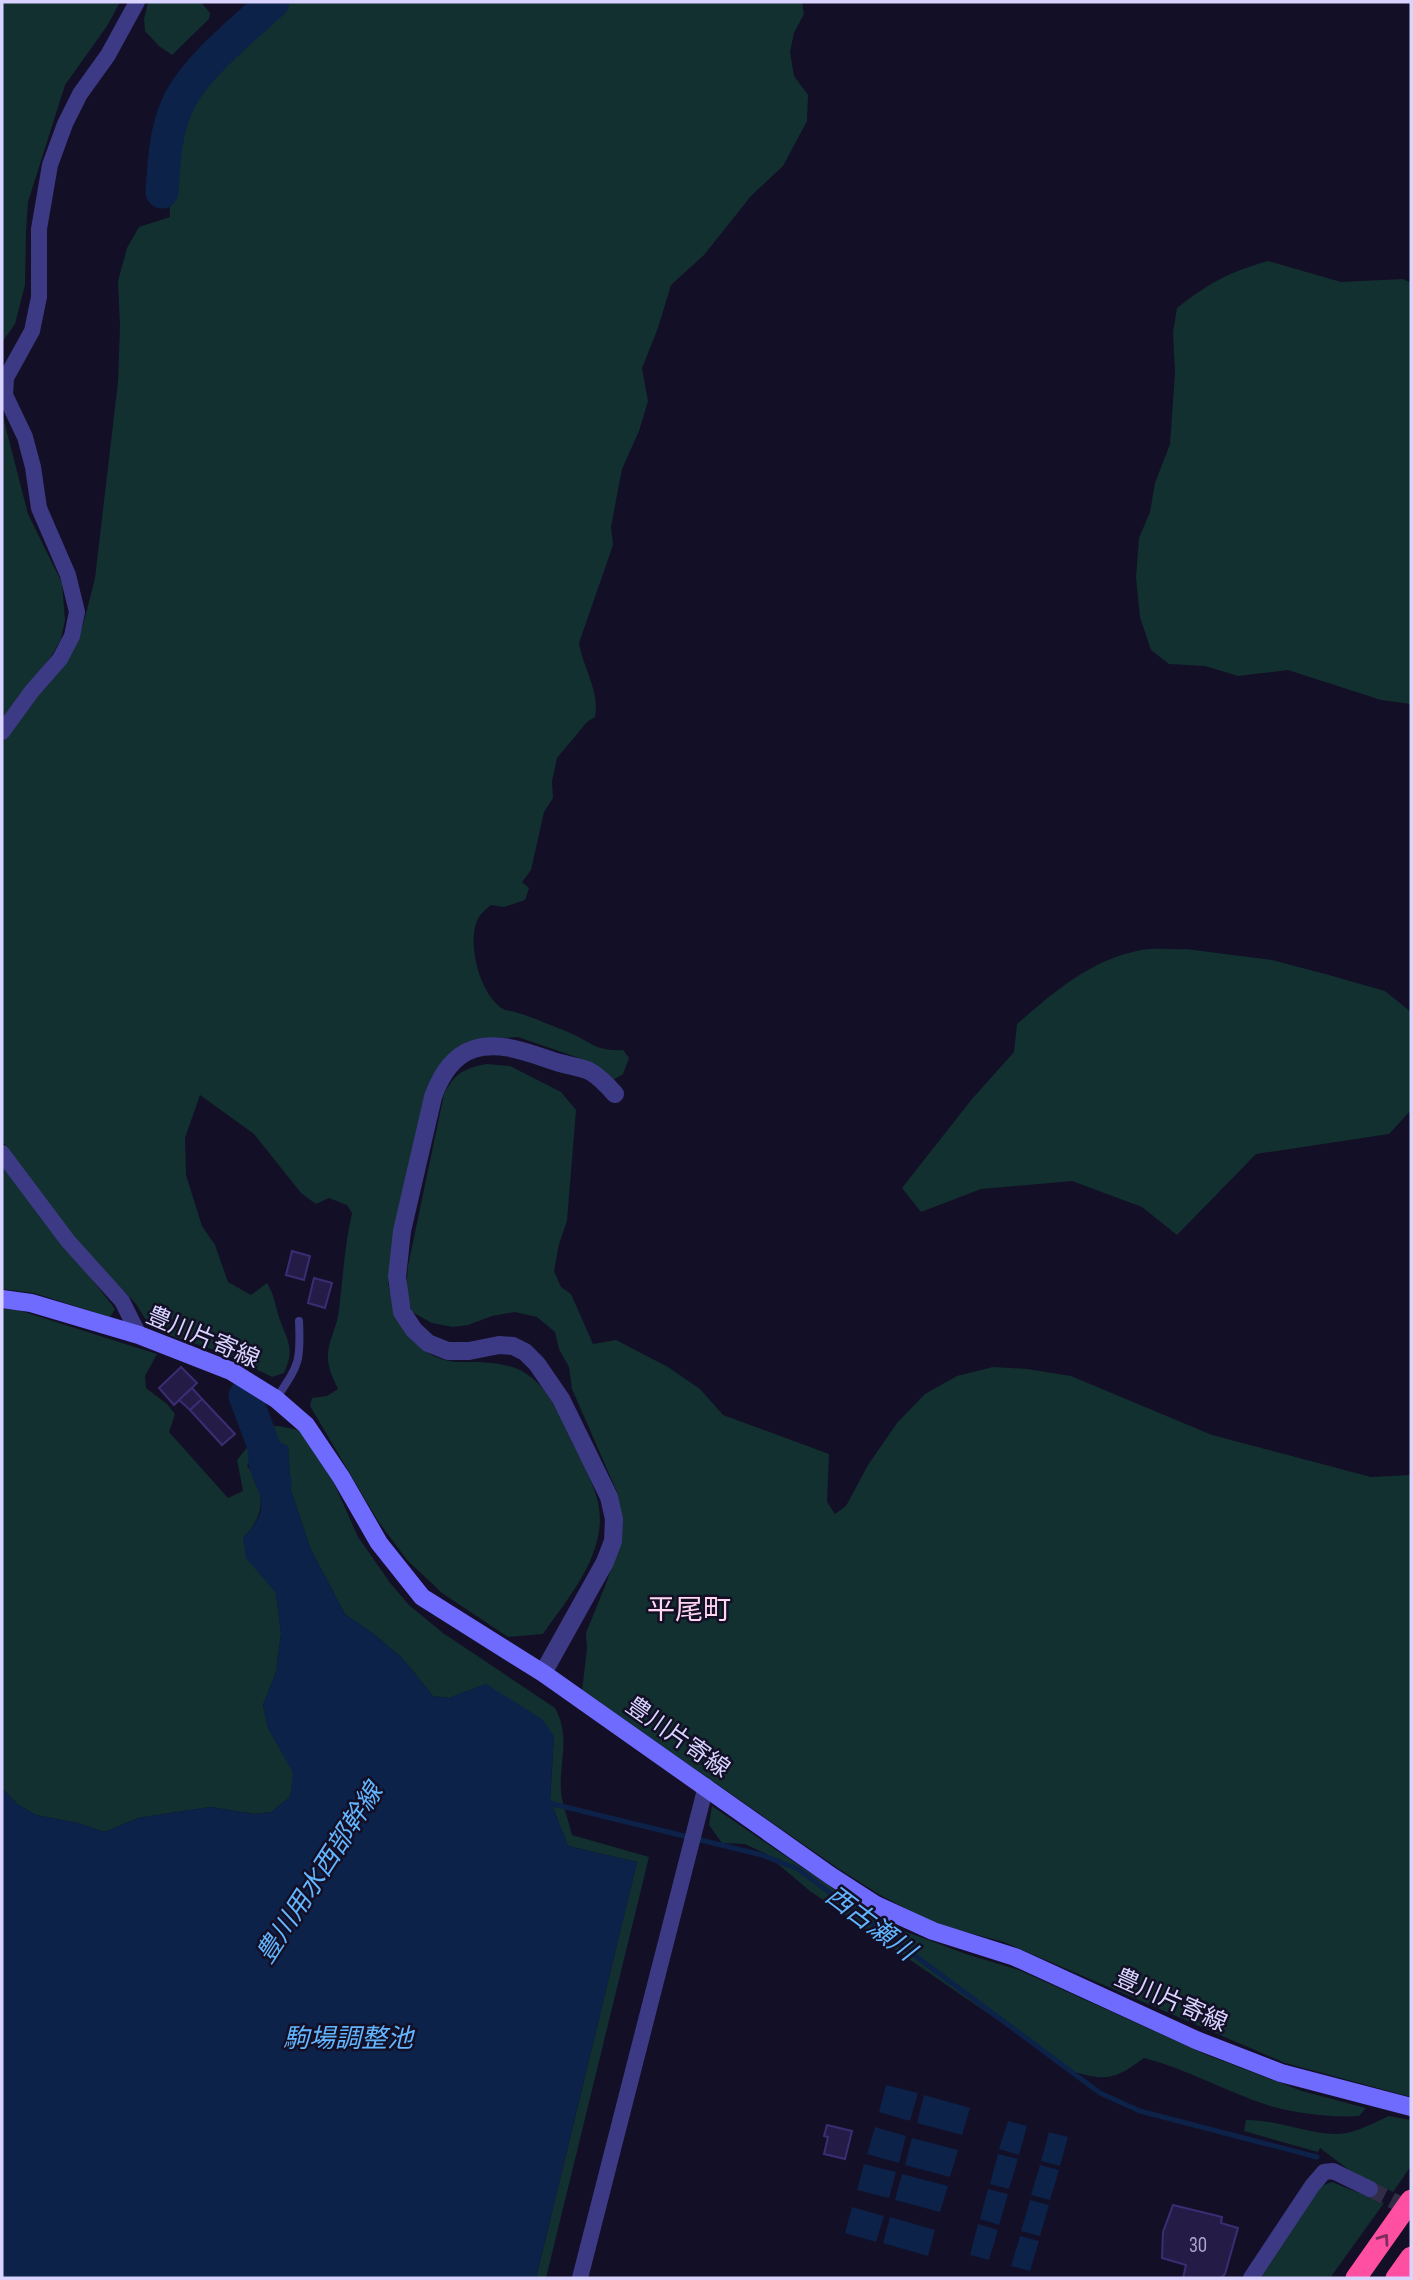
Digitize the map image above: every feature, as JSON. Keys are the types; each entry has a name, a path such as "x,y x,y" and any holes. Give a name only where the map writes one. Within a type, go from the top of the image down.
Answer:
{"highway":[{"path":"1356,2278 1411,2200"},
{"path":"1396,2278 1411,2257"}],"main road":[{"name":"豊川片寄線","path":"2,1299 31,1303 139,1335 230,1371 276,1399 306,1425 341,1477 379,1543 422,1597 543,1674 876,1905 933,1931 1015,1956 1196,2040 1280,2073 1411,2107"}],"street":[{"path":"2,732 60,659 72,636 77,612 68,575 39,509 33,467 25,437 5,395 6,378 32,331 39,297 39,229 50,165 65,124 80,94 108,55 137,2"},
{"path":"543,1674 606,1562 613,1541 614,1519 609,1497 561,1399 537,1364 525,1352 513,1346 499,1345 469,1351 448,1351 428,1343 414,1330 402,1312 397,1277 402,1230 438,1082 460,1056 474,1049 494,1046 513,1049 589,1071 615,1094"},
{"path":"2,1153 68,1241 122,1301 139,1335"},
{"path":"580,2278 706,1786"},
{"path":"1251,2278 1324,2172 1333,2171 1370,2189"}],"lane":[{"path":"276,1399 298,1367 301,1352 299,1321"}],"green space":[{"path":"2,2 120,2 107,26 65,85 28,202 25,285 15,324 2,342"},
{"path":"148,2 201,2 210,13 209,19 172,55 145,31 144,19"},
{"path":"281,2 802,2 804,14 794,33 790,52 794,76 808,95 807,121 783,166 751,196 704,255 671,285 642,368 648,401 639,431 622,469 611,527 613,545 579,643 595,698 595,717 587,722 557,758 552,781 553,798 544,812 531,870 522,882 529,888 525,900 504,907 491,905 479,917 474,931 475,955 482,981 488,993 503,1009 568,1032 600,1048 623,1050 629,1058 623,1074 613,1080 582,1059 518,1037 488,1039 430,1084 388,1283 395,1308 406,1330 413,1340 432,1355 449,1361 510,1366 522,1371 542,1387 553,1403 591,1480 600,1514 594,1552 576,1587 543,1634 508,1637 442,1593 407,1560 378,1521 310,1406 312,1398 327,1396 338,1389 329,1367 328,1353 338,1316 352,1213 347,1205 329,1198 316,1204 301,1193 254,1134 200,1095 185,1138 186,1175 202,1226 215,1245 228,1282 251,1295 267,1283 272,1292 290,1351 284,1373 272,1377 220,1352 160,1332 149,1325 136,1304 109,1280 72,1234 2,1141 2,743 63,662 83,625 95,578 118,382 118,281 127,248 139,227 170,217 170,148 182,107 220,58"},
{"path":"1268,261 1341,282 1403,279 1411,283 1411,704 1381,700 1288,670 1238,676 1205,666 1169,664 1151,650 1140,617 1136,578 1139,538 1150,512 1155,483 1170,444 1175,373 1173,332 1177,308 1220,279"},
{"path":"2,413 28,514 62,583 65,620 61,639 52,655 2,720"},
{"path":"1186,949 1272,960 1385,991 1411,1012 1411,1110 1389,1134 1256,1154 1177,1235 1142,1207 1072,1181 981,1189 921,1212 902,1188 972,1099 1014,1052 1017,1024 1058,990 1103,962 1143,950"},
{"path":"486,1064 510,1066 561,1092 576,1110 567,1221 554,1271 561,1287 571,1294 593,1344 616,1340 668,1367 700,1389 723,1415 829,1454 827,1502 835,1514 846,1506 868,1465 897,1423 925,1394 957,1376 993,1367 1071,1376 1212,1435 1371,1477 1411,1475 1411,2097 1285,2063 1004,1942 936,1924 880,1895 836,1867 582,1690 587,1649 586,1633 617,1550 621,1519 617,1492 572,1389 569,1367 559,1349 555,1332 537,1317 515,1312 453,1327 432,1323 412,1312 406,1289 408,1266 444,1094 461,1073"},
{"path":"2,1162 115,1309 110,1317 34,1293 2,1289"},
{"path":"2,1309 18,1310 157,1354 145,1376 146,1388 167,1404 175,1414 169,1432 228,1498 243,1491 237,1460 265,1425 303,1431 334,1483 358,1537 409,1605 443,1633 555,1708 563,1739 562,1796 572,1835 649,1857 546,2278 536,2278 637,1862 568,1846 550,1800 554,1736 486,1684 449,1698 433,1696 403,1659 345,1614 311,1550 291,1490 288,1446 247,1465 257,1484 261,1503 256,1520 243,1538 276,1593 281,1633 276,1672 263,1705 268,1728 294,1773 290,1797 271,1812 255,1814 210,1807 138,1818 105,1832 78,1823 36,1815 17,1804 2,1788"},
{"path":"712,1806 872,1915 904,1931 1019,1970 1207,2055 1302,2091 1366,2108 1359,2116 1325,2116 1288,2110 1267,2105 1144,2058 1126,2070 1110,2076 1094,2077 1072,2071 810,1891 766,1854 745,1844 722,1843 709,1825"},
{"path":"1389,2116 1411,2120 1411,2166 1393,2192 1353,2173 1320,2148 1318,2152 1244,2131 1246,2120 1342,2134"},
{"path":"1332,2182 1384,2203 1330,2278 1260,2278 1321,2186"}],"water":[{"path":"251,1395 261,1427 255,1436 245,1428 237,1398"},
{"name":"駒場調整池","path":"273,1439 288,1446 291,1490 311,1550 345,1614 403,1659 433,1696 449,1698 486,1684 542,1719 554,1736 550,1800 568,1846 637,1862 536,2278 2,2278 2,1788 17,1804 36,1815 78,1823 105,1832 138,1818 210,1807 255,1814 271,1812 290,1797 293,1773 268,1728 263,1705 276,1672 281,1633 276,1593 246,1558 243,1538 254,1525 261,1503 248,1452 259,1442"},
{"path":"886,2085 918,2093 910,2121 879,2112"},
{"path":"924,2095 970,2108 962,2135 917,2123"},
{"path":"1008,2121 1027,2126 1019,2155 999,2149"},
{"path":"875,2127 906,2136 899,2163 867,2154"},
{"path":"1049,2132 1068,2137 1060,2166 1041,2161"},
{"path":"912,2138 958,2150 950,2177 905,2165"},
{"path":"998,2154 1018,2159 1009,2189 990,2184"},
{"path":"864,2164 896,2172 889,2198 857,2190"},
{"path":"1040,2165 1059,2170 1050,2200 1031,2195"},
{"path":"902,2174 948,2186 940,2212 895,2200"},
{"path":"988,2189 1008,2194 999,2225 980,2219"},
{"path":"1030,2200 1049,2205 1040,2236 1021,2231"},
{"path":"852,2207 884,2216 876,2242 845,2233"},
{"path":"890,2217 935,2230 928,2256 883,2243"},
{"path":"978,2224 998,2230 989,2260 970,2255"},
{"path":"1020,2236 1039,2241 1030,2271 1011,2266"}],"building":[{"path":"292,1251 310,1256 304,1280 286,1275"},
{"path":"314,1278 332,1283 325,1308 308,1303"},
{"path":"181,1367 197,1383 174,1405 159,1388"},
{"path":"192,1388 202,1399 190,1410 179,1400"},
{"path":"202,1399 235,1434 222,1445 190,1410"},
{"path":"827,2125 852,2131 845,2159 824,2154 828,2137 824,2136"},
{"path":"1173,2205 1222,2217 1221,2223 1238,2228 1225,2274 1221,2278 1183,2278 1186,2265 1162,2258 1163,2232"}],"waterway":[{"name":"豊川用水西部幹線","path":"162,192 170,127 184,92 206,64 273,2"},
{"name":"豊川用水西部幹線","path":"245,1396 275,1483"},
{"name":"西古瀬川","path":"545,1802 762,1855 798,1869 1100,2093 1140,2111 1317,2157"}],"tunnel":[{"path":"1370,2189 1411,2210"}],"district":[{"name":"平尾町","path":"689,1609"}]}
